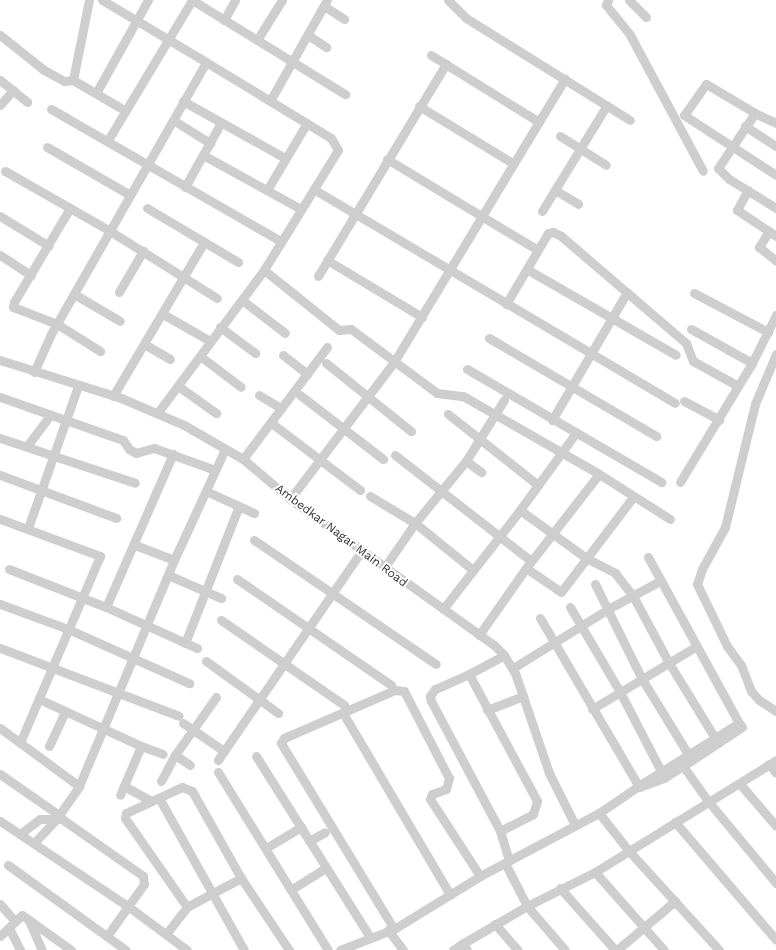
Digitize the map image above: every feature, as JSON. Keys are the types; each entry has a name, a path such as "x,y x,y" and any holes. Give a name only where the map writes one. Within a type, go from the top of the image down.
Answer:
{"street":[{"path":"73,80 89,0"},
{"path":"102,0 331,138 338,150 315,190 301,209 264,270 158,412"},
{"path":"96,93 148,0"},
{"path":"108,140 192,0 345,94"},
{"path":"224,20 235,0"},
{"path":"257,40 282,0"},
{"path":"448,0 466,18 630,120"},
{"path":"608,0 606,5 630,35 703,171"},
{"path":"629,0 646,17"},
{"path":"270,101 326,3 344,19"},
{"path":"308,35 326,47"},
{"path":"1,36 44,70 64,81 73,80 126,111"},
{"path":"431,56 539,122"},
{"path":"34,372 57,324 206,62"},
{"path":"318,276 354,213 446,64"},
{"path":"290,500 345,430 394,362 451,270 565,79"},
{"path":"0,80 27,102"},
{"path":"776,123 755,113 710,85 703,85 684,117 776,175"},
{"path":"0,105 13,90"},
{"path":"183,101 285,158"},
{"path":"542,211 608,105"},
{"path":"419,106 514,164"},
{"path":"51,109 108,140 185,187 281,241"},
{"path":"755,113 731,146 718,168 776,208"},
{"path":"173,120 210,143"},
{"path":"185,187 221,123"},
{"path":"267,190 307,123"},
{"path":"745,126 776,146"},
{"path":"560,136 606,165"},
{"path":"47,147 130,195"},
{"path":"203,156 301,209"},
{"path":"387,159 538,250"},
{"path":"5,171 110,231 217,298"},
{"path":"315,190 675,403"},
{"path":"555,190 578,204"},
{"path":"748,190 737,210 772,233 759,247 776,260"},
{"path":"70,208 13,308 57,324 100,351"},
{"path":"147,208 238,262"},
{"path":"0,216 49,246"},
{"path":"506,304 548,233 557,234 686,343 693,361 738,386"},
{"path":"113,396 163,314 204,242"},
{"path":"119,292 143,251"},
{"path":"0,254 32,275"},
{"path":"327,260 422,317"},
{"path":"264,270 339,330 351,329 437,393 463,396 562,452 670,519"},
{"path":"530,271 676,355"},
{"path":"552,420 626,292"},
{"path":"694,293 768,332"},
{"path":"74,294 120,321"},
{"path":"242,300 285,333"},
{"path":"163,314 210,341"},
{"path":"680,482 719,420 752,363 776,315"},
{"path":"220,328 255,353"},
{"path":"691,329 752,363"},
{"path":"489,338 656,436"},
{"path":"144,344 170,360"},
{"path":"243,459 327,347"},
{"path":"776,354 755,404 725,527 702,569 697,584 727,646 741,665 751,692 758,700 776,711"},
{"path":"283,355 307,374"},
{"path":"200,356 242,387"},
{"name":"Ambedkar Nagar Main Road","path":"0,360 158,412 243,459 290,500 479,635 504,655 513,668 549,773 575,825"},
{"path":"326,362 411,431"},
{"path":"467,369 575,434 661,482"},
{"path":"28,528 78,386"},
{"path":"178,386 216,412"},
{"path":"259,395 281,408"},
{"path":"300,395 383,459"},
{"path":"0,398 123,440 130,449 136,453 154,448 216,470"},
{"path":"384,568 415,523 466,461 504,400"},
{"path":"684,402 719,420"},
{"path":"448,414 479,440 538,485"},
{"path":"27,446 50,415"},
{"path":"274,424 320,461 360,490"},
{"path":"443,609 520,510 575,434"},
{"path":"0,438 53,454 135,483"},
{"path":"34,843 58,817 79,786 174,560 225,449"},
{"path":"106,607 135,545 173,454"},
{"path":"395,455 442,490 499,536 528,565 561,592 633,497"},
{"path":"466,461 481,472"},
{"path":"479,635 528,565 599,474"},
{"path":"0,475 116,518"},
{"path":"206,491 254,513"},
{"path":"370,496 415,523 473,570"},
{"path":"185,643 239,506"},
{"path":"520,510 586,558 615,573 633,596 669,663 717,741"},
{"path":"0,519 28,528 100,556 20,743"},
{"path":"254,540 436,664"},
{"path":"135,545 174,560"},
{"path":"218,760 361,552"},
{"path":"648,557 742,727 663,775"},
{"path":"9,569 106,607 197,648"},
{"path":"168,575 221,598"},
{"path":"236,579 391,685"},
{"path":"513,668 608,609 660,581"},
{"path":"595,584 642,679 690,758"},
{"path":"0,604 68,629 189,684"},
{"path":"570,607 580,627 620,692 663,775"},
{"path":"540,618 553,643 639,787"},
{"path":"221,620 284,664 343,709 450,895"},
{"path":"592,709 697,646"},
{"path":"0,648 118,693 181,720 224,751"},
{"path":"504,655 435,689 430,696 500,831 507,862 527,906 565,950"},
{"path":"206,661 278,712"},
{"path":"468,674 537,806 533,814 500,831"},
{"path":"403,950 281,743 284,738 343,709 395,690 404,691 448,778 446,789 432,794 430,799 480,876"},
{"path":"487,710 523,696"},
{"path":"162,781 175,755 216,697"},
{"path":"39,699 141,746 163,754"},
{"path":"49,746 65,711"},
{"path":"0,728 79,786"},
{"path":"141,746 122,791 155,800 244,950"},
{"path":"175,755 190,765"},
{"path":"256,756 325,868 370,937"},
{"path":"340,950 391,930 480,876 600,813 639,787 683,766 690,758"},
{"path":"453,950 464,947 495,924 527,906 560,888 595,872 708,801 740,784 772,762 776,773"},
{"path":"683,766 708,801 776,883"},
{"path":"218,772 292,889 328,950"},
{"path":"0,774 58,817 68,822 143,876 144,884 107,936"},
{"path":"740,784 776,826"},
{"path":"187,907 125,818 128,811 182,788 192,791 241,878 289,950"},
{"path":"600,813 628,850 719,950"},
{"path":"0,829 17,832 40,819 58,817"},
{"path":"0,821 129,907 187,950"},
{"path":"675,822 776,940"},
{"path":"266,848 301,828"},
{"path":"309,842 325,832"},
{"path":"8,865 126,950"},
{"path":"292,889 325,868"},
{"path":"595,872 664,950"},
{"path":"166,934 187,907 241,878"},
{"path":"560,888 616,950 675,901"},
{"path":"0,904 12,924 20,950"},
{"path":"0,936 22,915 29,922 71,950"},
{"path":"29,922 42,950"},
{"path":"495,924 518,950"},
{"path":"54,938 60,950"}]}
